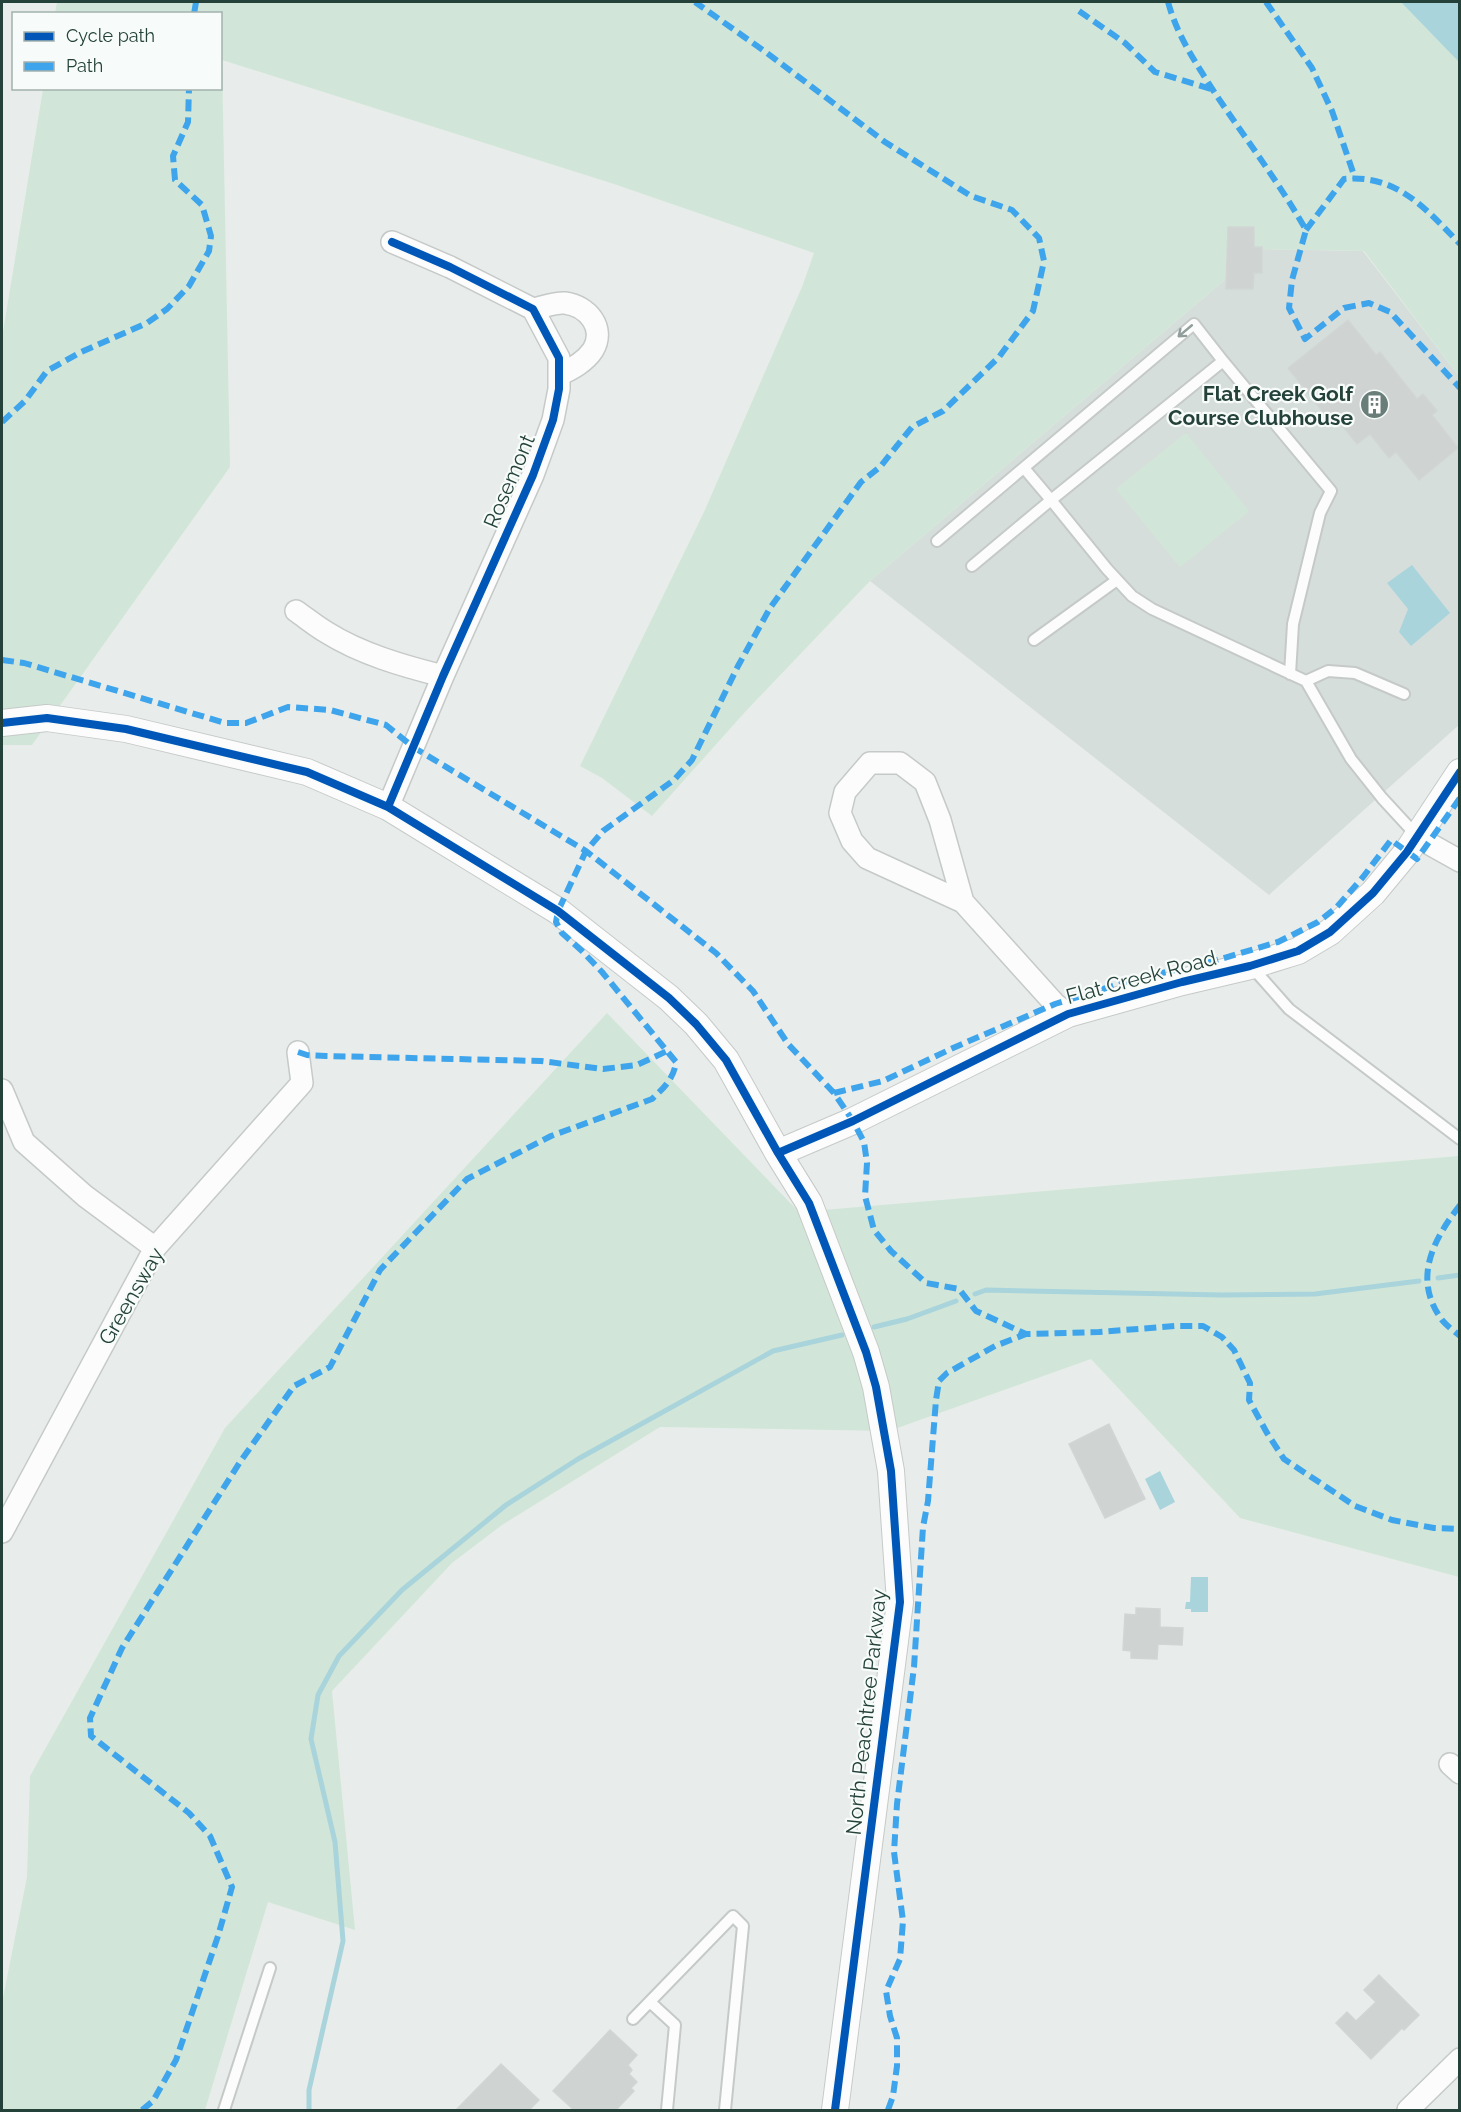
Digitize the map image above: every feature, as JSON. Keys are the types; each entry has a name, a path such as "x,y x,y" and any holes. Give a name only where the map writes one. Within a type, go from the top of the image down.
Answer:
{"street":[{"path":"392,242 450,267 533,309 564,303 581,309 594,319 598,334 593,350 577,366 559,375"},
{"name":"Rosemont","path":"388,807 532,475 553,420 559,389 560,358 533,309"},
{"path":"296,610 327,633 365,652 403,666 443,676"},
{"name":"North Peachtree Parkway","path":"2,723 46,718 126,729 307,771 388,807 558,911 669,998 696,1024 726,1060 809,1203 866,1352 876,1387 891,1471 900,1602 835,2110"},
{"path":"963,902 940,820 925,782 900,763 870,763 845,792 840,813 852,841 867,858 963,902 1055,1004 1068,1014"},
{"name":"Flat Creek Road","path":"778,1153 853,1121 1068,1014 1182,982 1251,966 1298,951 1330,932 1373,893 1417,837 1460,772"},
{"path":"1417,837 1460,861"},
{"name":"Greensway","path":"2,1532 155,1248 302,1083 298,1052"},
{"path":"2,1090 24,1142 85,1196 155,1248"},
{"path":"1408,2110 1460,2059"}],"lane":[{"path":"937,541 1194,324 1331,491 1320,513 1293,624 1290,674"},
{"path":"972,566 1223,361"},
{"path":"1024,468 1132,596 1152,609 1306,681 1351,759 1417,837"},
{"path":"1034,640 1117,580"},
{"path":"1306,681 1328,671 1355,673 1404,694"},
{"path":"1251,966 1289,1009 1460,1139"},
{"path":"633,2019 733,1916 743,1926 725,2110"},
{"path":"224,2110 270,1968"},
{"path":"650,2002 675,2025 667,2110"}],"shaded area":[{"path":"1261,249 1363,251 1459,376 1459,725 1269,895 870,581"}],"green space":[{"path":"57,2 1459,2 1459,376 1364,251 1261,249 870,581 745,712 652,816 602,778 580,766 704,512 802,287 814,253 614,184 222,60 222,12 55,12"},
{"path":"222,60 230,467 32,745 2,745 2,338 43,90 222,90"},
{"path":"1186,433 1249,511 1180,567 1116,489"},
{"path":"607,1013 799,1212 1459,1156 1459,1577 1240,1518 1091,1359 889,1431 660,1427 502,1525 452,1563 332,1691 355,1930 268,1902 205,2110 2,2110 2,2003 27,1877 30,1776 225,1428"}],"water":[{"path":"1401,2 1459,2 1459,62"},
{"path":"1412,565 1450,613 1411,646 1399,632 1408,609 1387,583"},
{"path":"1160,1471 1175,1502 1160,1510 1145,1479"},
{"path":"1191,1577 1208,1577 1208,1612 1191,1612 1191,1609 1185,1609 1186,1602 1190,1602"}],"building":[{"path":"1228,227 1254,227 1254,247 1262,247 1262,273 1254,273 1253,289 1226,289"},
{"name":"Flat Creek Golf Course Clubhouse","path":"1348,320 1376,355 1380,352 1417,399 1423,394 1437,411 1432,415 1458,448 1419,480 1396,452 1389,458 1370,434 1357,444 1335,417 1330,421 1288,368"},
{"path":"1109,1424 1145,1499 1105,1518 1069,1444"},
{"path":"1136,1608 1160,1609 1160,1627 1183,1628 1182,1645 1158,1644 1157,1659 1131,1658 1131,1651 1123,1650 1125,1614 1136,1615"},
{"path":"1379,1975 1419,2015 1404,2030 1402,2028 1371,2059 1336,2023 1347,2012 1356,2021 1376,2002 1364,1990"},
{"path":"610,2030 637,2055 628,2065 632,2070 629,2074 637,2082 631,2088 634,2091 616,2110 574,2110 553,2091"},
{"path":"501,2064 539,2100 529,2110 456,2110"}],"waterway":[{"path":"1438,1278 1460,1275"},
{"path":"975,1294 986,1290 1222,1295 1315,1294 1419,1281"},
{"path":"874,1327 907,1319 956,1301"},
{"path":"309,2110 309,2090 343,1941 335,1842 311,1739 318,1695 339,1656 402,1590 506,1505 578,1459 773,1351 842,1335"}],"marked path":[{"path":"194,12 196,2"},
{"path":"142,2110 153,2101 176,2060 232,1887 210,1836 189,1813 91,1736 90,1718 122,1648 240,1462 294,1386 330,1367 380,1270 467,1179 551,1136 652,1099 668,1082 676,1062 602,972 562,933 556,922 558,911 586,851 603,831 674,780 692,760 738,666 770,608 861,482 880,467 912,427 943,411 999,357 1033,311 1044,261 1039,238 1012,210 971,196 885,142 695,2"},
{"path":"1168,2 1180,34 1196,63 1306,230 1292,280 1289,308 1305,339 1344,308 1369,303 1390,312 1460,388"},
{"path":"1266,2 1312,68 1332,111 1355,178"},
{"path":"1079,11 1125,43 1155,72 1214,90"},
{"path":"2,422 25,401 47,371 81,352 147,323 167,309 189,286 209,251 211,236 202,205 175,180 173,156 188,122 189,90"},
{"path":"1306,230 1344,179 1363,179 1380,182 1409,196 1460,244"},
{"path":"2,660 24,663 225,723 246,723 288,707 330,710 386,725 413,747 586,851 716,953 753,991 788,1044 834,1093 853,1121 864,1142 867,1163 865,1196 874,1230 891,1251 926,1283 959,1289 976,1311 1026,1334 1203,1326 1222,1337 1234,1350 1250,1383 1249,1400 1284,1459 1355,1506 1392,1520 1434,1528 1460,1529"},
{"path":"834,1093 883,1081 1055,1004 1135,979 1207,963 1278,942 1318,922 1336,908 1391,840 1417,859 1460,798"},
{"path":"298,1052 326,1056 541,1061 603,1069 637,1065 667,1051"},
{"path":"1460,1205 1435,1246 1427,1275 1428,1290 1433,1305 1442,1320 1460,1336"},
{"path":"888,2110 893,2096 897,2066 897,2038 890,2016 886,1991 900,1959 903,1921 894,1852 897,1804 914,1667 923,1527 928,1501 939,1381 947,1373 995,1346 1026,1334"}],"cycle path":[{"path":"388,807 443,676 533,475 553,420 559,389 559,358 533,309 450,267 392,242"},
{"path":"2,723 47,718 126,729 307,772 388,807 558,911 669,998 696,1024 726,1060 809,1203 866,1352 876,1387 891,1471 900,1602 835,2110"},
{"path":"778,1153 853,1121 1068,1014 1298,951 1330,932 1373,893 1407,852 1460,772"}],"place":[{"name":"Flat Creek Golf Course Clubhouse","path":"1374,405"}]}
